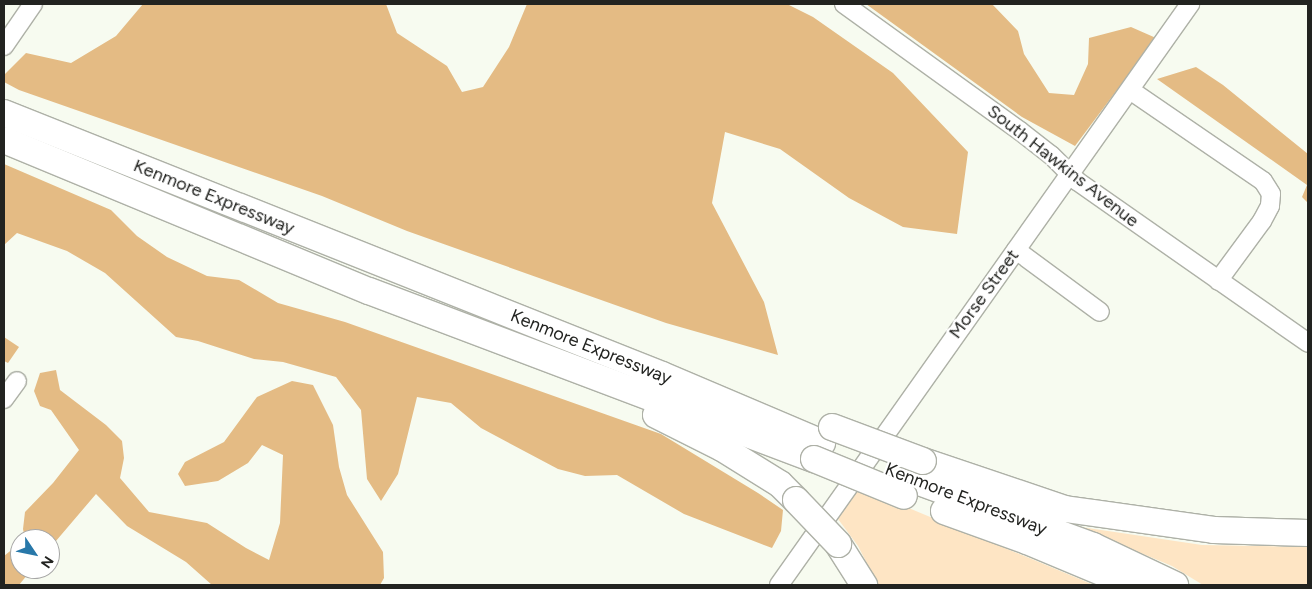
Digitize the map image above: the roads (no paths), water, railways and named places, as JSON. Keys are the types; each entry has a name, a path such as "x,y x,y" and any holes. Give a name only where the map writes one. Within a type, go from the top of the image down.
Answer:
{"highway":[{"name":"Kenmore Expressway","path":"4,113 444,288 608,344 823,443"},
{"name":"Kenmore Expressway","path":"4,140 369,291 542,356"},
{"path":"542,356 823,443 912,479 1027,542 1132,585"},
{"path":"542,356 722,448 780,484 838,544 864,585"},
{"path":"823,443 912,479 1065,509 1214,530 1308,533"},
{"name":"Kenmore Expressway","path":"912,479 1093,546 1175,585"}],"street":[{"path":"4,46 33,4"},
{"name":"South Hawkins Avenue","path":"844,4 1020,131 1070,174 1218,281 1308,343"},
{"name":"Morse Street","path":"779,585 1190,4"},
{"path":"1130,90 1264,181 1271,194 1270,206 1262,221 1218,281"},
{"path":"1016,250 1100,312"},
{"path":"4,399 17,381"}]}
